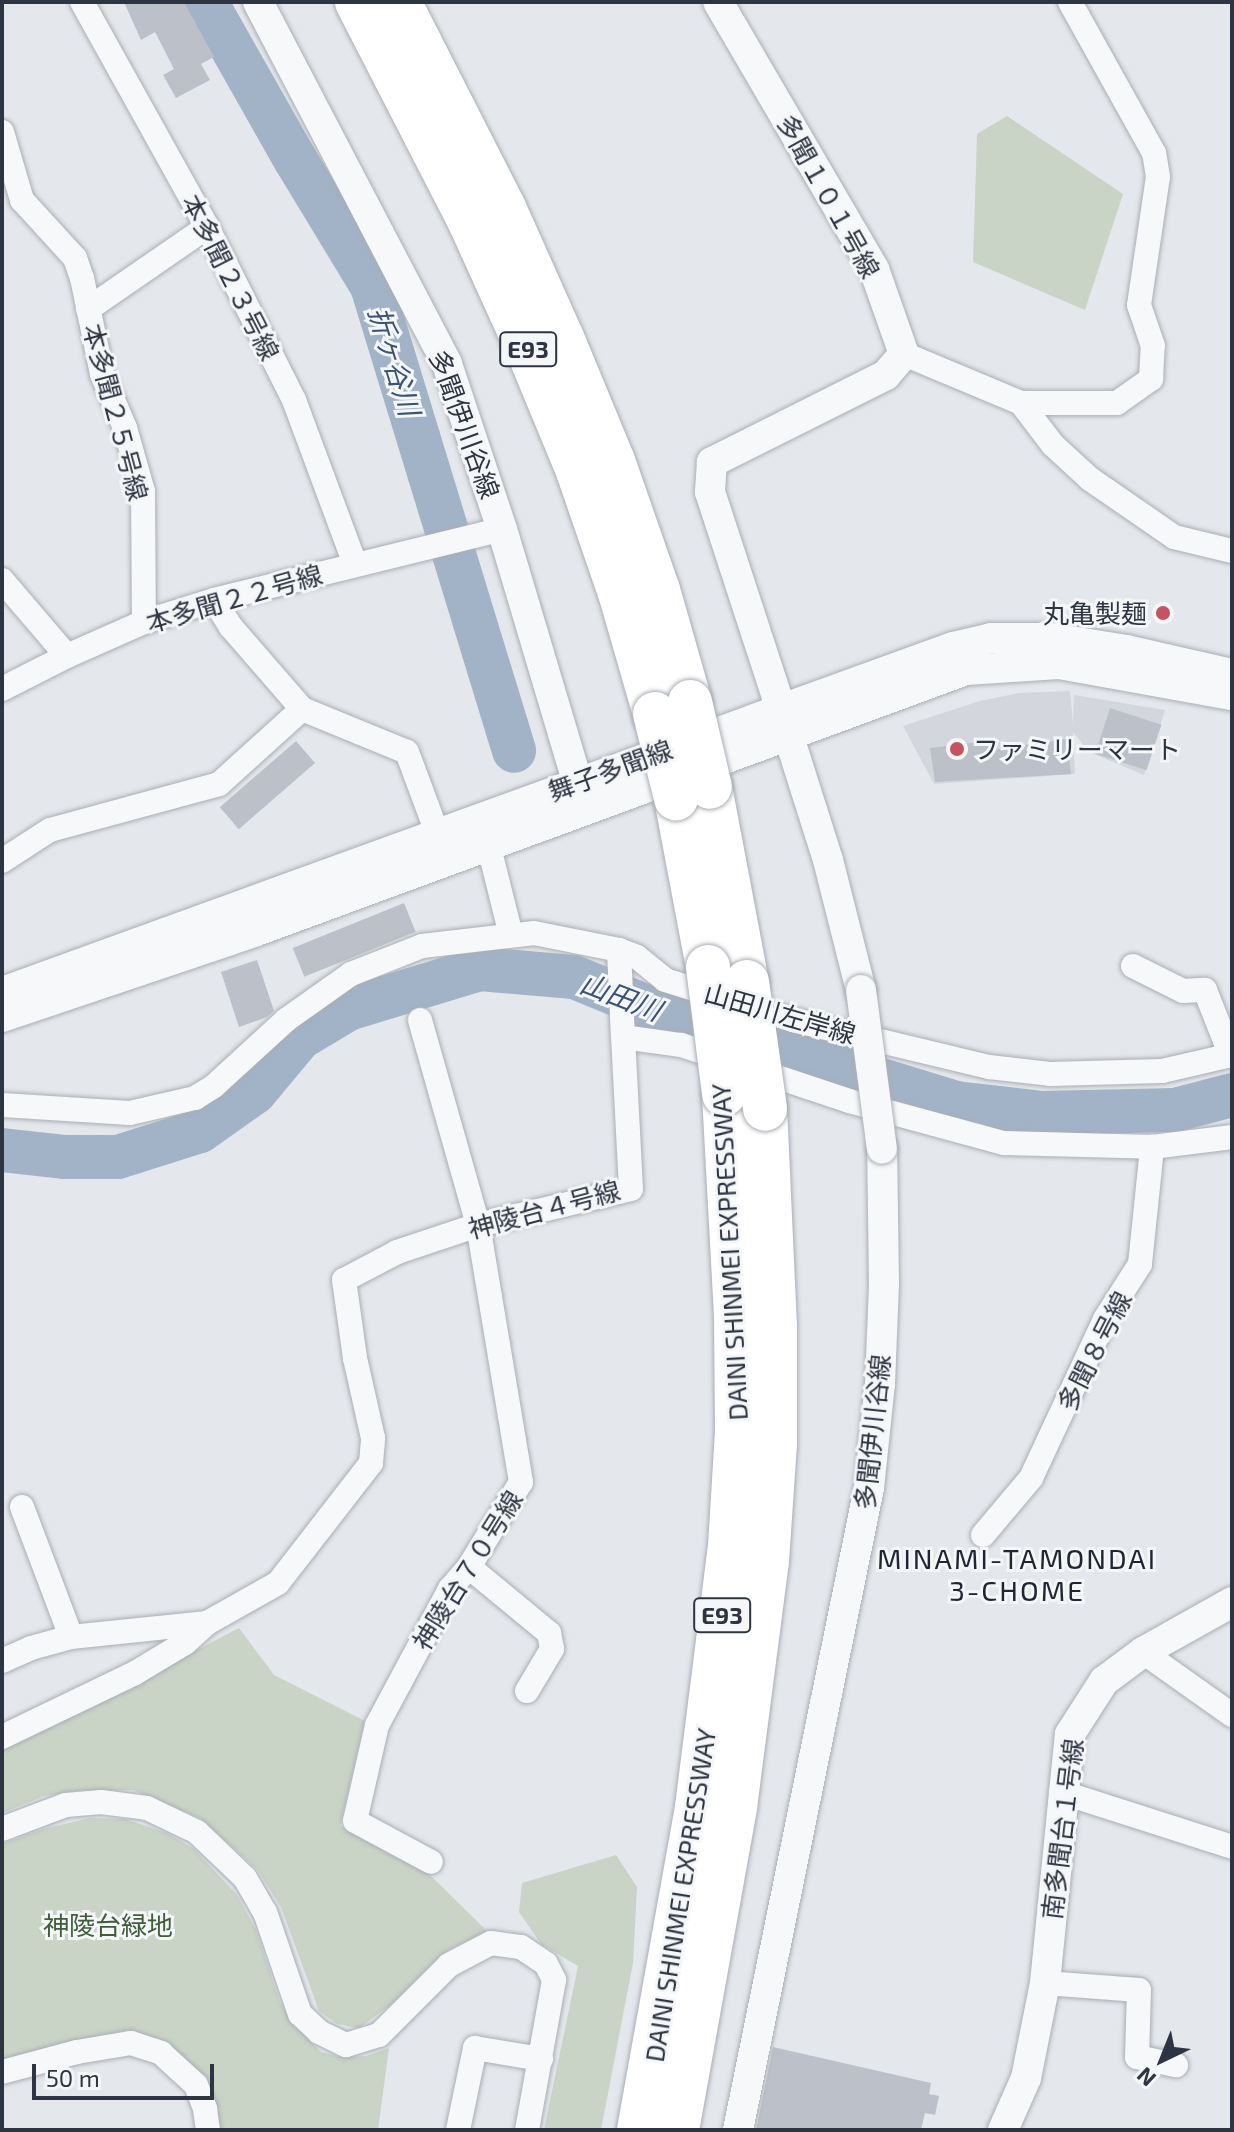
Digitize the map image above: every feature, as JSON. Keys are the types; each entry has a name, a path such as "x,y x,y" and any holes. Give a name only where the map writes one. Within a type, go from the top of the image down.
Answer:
{"highway":[{"name":"DAINI SHINMEI EXPRESSWAY","path":"357,2 470,222 528,350 578,471 621,596 673,708"},
{"name":"DAINI SHINMEI EXPRESSWAY","path":"399,2 504,208 562,338 618,475 658,590 673,708 693,793 728,975 765,1109 775,1327 775,1444 767,1561 735,1807 677,2130"},
{"name":"DAINI SHINMEI EXPRESSWAY","path":"639,2130 695,1821 730,1546 737,1431 737,1344 724,1094 728,975"}],"street":[{"name":"本多聞２３号線","path":"82,2 207,227 294,400 355,564"},
{"name":"多聞伊川谷線","path":"258,2 447,364 502,529 581,794"},
{"name":"多聞１０１号線","path":"718,2 874,269 904,354"},
{"path":"785,721 710,492 712,462 886,375 904,354 1021,403 1117,403 1151,379 1153,346 1139,305 1158,177 1154,153 1070,2"},
{"name":"本多聞２５号線","path":"2,132 22,200 75,258 102,374 125,428 143,491 144,622"},
{"path":"88,309 207,227"},
{"path":"1021,403 1053,445 1090,479 1174,537 1232,551"},
{"name":"本多聞２２号線","path":"2,689 144,622 214,600 423,546 502,529"},
{"path":"2,580 67,656"},
{"path":"214,600 231,627 302,709 407,752 442,846"},
{"name":"舞子多聞線","path":"785,721 953,647 991,638 1066,640 1127,650 1232,674"},
{"name":"舞子多聞線","path":"2,992 442,846 785,721 966,670 1059,664 1232,695"},
{"path":"2,861 50,830 219,784 302,709"},
{"name":"多聞伊川谷線","path":"738,2130 869,1488 880,1384 884,1284 882,1149 861,990 828,860 785,721"},
{"name":"舞子多聞線","path":"2,1017 254,932 442,846 488,843 581,794"},
{"path":"488,843 511,935"},
{"name":"山田川左岸線","path":"2,1105 83,1113 130,1113 195,1098 214,1086 286,1020 351,974 422,946 534,933 619,950 637,957 665,980 793,1020 989,1067 1050,1074 1162,1071 1231,1056"},
{"path":"619,950 623,1037 681,1045 849,1101 1004,1143 1152,1147 1232,1137"},
{"path":"1133,966 1183,991 1205,990 1231,1056"},
{"name":"神陵台７０号線","path":"420,1020 478,1225 521,1482 469,1567 450,1589 377,1725 355,1821 431,1862"},
{"name":"神陵台４号線","path":"2,1661 31,1648 71,1637 207,1623 278,1583 371,1463 373,1438 355,1358 344,1280 397,1252 478,1225 631,1189 623,1037"},
{"name":"多聞８号線","path":"983,1535 1031,1478 1105,1319 1140,1264 1152,1147"},
{"path":"22,1507 71,1637"},
{"path":"469,1567 549,1633 552,1649 527,1691"},
{"name":"南多聞台１号線","path":"1003,2130 1026,2078 1045,1983 1061,1792 1070,1734 1104,1681 1143,1652 1230,1606"},
{"path":"2,1737 135,1673 185,1643 207,1623"},
{"path":"1143,1652 1232,1715"},
{"path":"1061,1792 1232,1847"},
{"path":"2,1829 66,1805 101,1802 147,1808 197,1832 245,1878 265,1912 300,2014 319,2032 346,2045 379,2035 449,1965 491,1943 521,1947 546,1964 554,1980 527,2130"},
{"path":"1045,1983 1139,1990 1137,2057 1176,2065"},
{"path":"2,2072 77,2052 131,2043 161,2053 196,2085 205,2109 208,2130"},
{"path":"458,2130 475,2048 541,2059"}],"shaded area":[{"path":"1070,691 1073,724 1074,695 1165,710 1144,775 1089,752 1073,732 1075,774 934,784 903,726 980,701 1019,693"}],"green space":[{"path":"1007,116 1123,194 1085,310 973,262 977,134"},
{"path":"239,1628 274,1675 365,1721 340,1826 429,1874 487,1931 448,1950 392,2004 359,2028 337,2024 319,2011 281,1907 257,1869 200,1818 133,1790 77,1791 44,1796 2,1813 2,1751"},
{"name":"神陵台緑地","path":"90,1818 125,1819 167,1833 194,1849 237,1895 256,1930 280,2002 296,2027 321,2052 341,2057 366,2056 389,2048 378,2130 221,2130 202,2075 170,2048 127,2030 2,2061 2,1844 43,1829"},
{"path":"616,1855 637,1887 633,1963 601,2130 544,2130 578,1966 541,1944 519,1912 522,1883"}],"building":[{"path":"124,2 184,2 214,57 201,64 210,80 176,98 163,75 174,69 155,32 141,40"},
{"path":"1110,708 1161,725 1147,770 1095,754"},
{"path":"1067,739 1071,774 935,782 930,748 996,740 997,749"},
{"path":"296,741 315,763 239,829 220,807"},
{"path":"404,903 416,932 304,977 293,948"},
{"path":"257,960 274,1011 267,1017 239,1027 221,972"},
{"path":"773,2047 931,2083 929,2094 939,2096 935,2115 925,2113 921,2130 756,2130"}],"waterway":[{"name":"折ヶ谷川","path":"206,2 372,286 514,751"},
{"name":"山田川","path":"2,1150 64,1157 118,1157 200,1131 255,1092 300,1038 348,1009 480,969 574,977 662,1013 956,1103 1042,1113 1175,1110 1232,1095"}],"place":[{"name":"丸亀製麺","path":"1163,613"},
{"name":"ファミリーマート","path":"957,749"}],"district":[{"name":"MINAMI-TAMONDAI 3-CHOME","path":"1017,1574"}]}
